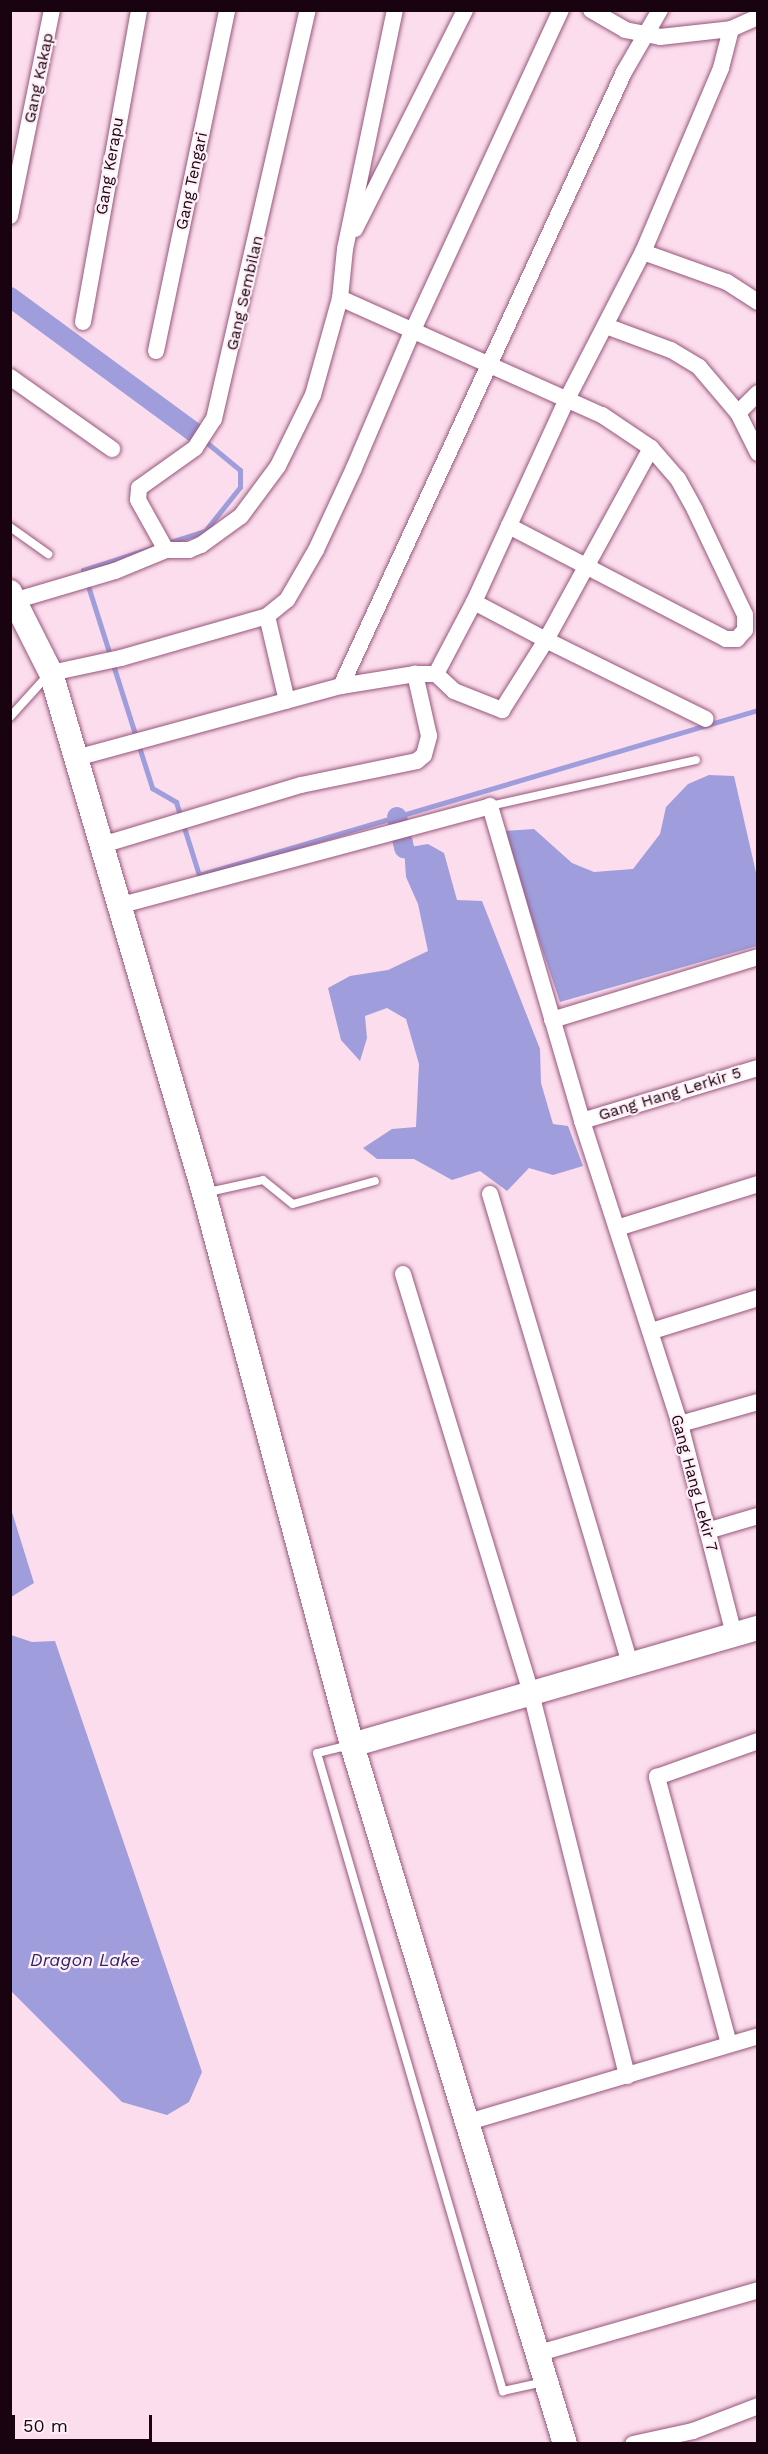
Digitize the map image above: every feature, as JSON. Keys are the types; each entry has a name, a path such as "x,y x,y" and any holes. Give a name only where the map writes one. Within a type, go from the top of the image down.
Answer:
{"main road":[{"path":"14,596 51,673 204,1193 352,1744 465,2123 539,2353 565,2444"},
{"path":"352,1744 758,1629"}],"street":[{"name":"Gang Kakap","path":"10,216 52,10"},
{"name":"Gang Kerapu","path":"83,322 139,10"},
{"name":"Gang Tengari","path":"156,351 226,10"},
{"name":"Gang Sembilan","path":"162,544 138,500 139,488 195,448 214,419 308,10"},
{"path":"14,596 94,576 162,544 189,550 201,545 242,516 278,466 313,395 340,298 345,249 395,10"},
{"path":"345,249 465,10"},
{"path":"51,673 121,658 267,616 287,600 316,550 413,330 561,10"},
{"path":"591,10 612,24 643,35 731,29 758,17"},
{"path":"341,686 487,364 643,35 660,10"},
{"path":"436,674 474,602 567,399 643,252 721,68 731,29"},
{"path":"643,252 727,282 758,302"},
{"path":"340,298 567,399 626,428 651,448 678,479 695,510 746,615 745,630 737,639 726,639 586,564 508,526"},
{"path":"606,326 671,350 699,367 738,413 758,453"},
{"path":"10,377 112,449"},
{"path":"738,413 758,393"},
{"path":"76,758 341,686 415,674 436,674 454,691 502,710 546,640 651,448"},
{"path":"474,602 706,719"},
{"path":"267,616 287,701"},
{"path":"102,845 302,785 417,761 424,755 429,736 415,674"},
{"path":"118,906 490,806"},
{"name":"Gang Hang Lekir 7","path":"490,806 582,1121 652,1331 680,1424 734,1635"},
{"path":"552,1020 758,957"},
{"name":"Gang Hang Lerkir 5","path":"582,1121 758,1068"},
{"path":"617,1228 758,1184"},
{"path":"490,1194 630,1665"},
{"path":"403,1274 531,1693 627,2076"},
{"path":"652,1331 758,1298"},
{"path":"680,1424 758,1402"},
{"path":"707,1531 758,1516"},
{"path":"729,2044 657,1777 758,1741"},
{"path":"465,2123 758,2036"},
{"path":"539,2353 758,2290"},
{"path":"633,2444 693,2431 758,2406"}],"lane":[{"path":"10,527 48,554"},
{"path":"10,717 51,673"},
{"path":"490,806 696,760"},
{"path":"204,1193 263,1180 293,1204 375,1181"},
{"path":"352,1744 317,1753 503,2391 547,2381"}],"water":[{"path":"709,775 734,776 757,877 757,946 560,1002 502,831 534,829 572,863 594,872 633,869 660,834 666,807 688,784"},
{"path":"428,844 444,853 457,900 482,901 540,1049 541,1083 553,1124 568,1126 583,1166 553,1175 529,1168 507,1191 480,1171 452,1180 414,1159 377,1159 363,1148 392,1129 416,1127 419,1064 406,1019 387,1008 365,1016 367,1038 360,1061 341,1040 328,988 350,976 388,970 428,951 418,904 406,877 404,848"},
{"path":"11,1509 34,1583 10,1597"},
{"name":"Dragon Lake","path":"11,1635 32,1642 55,1641 202,2072 189,2102 167,2115 122,2102 11,1991"}],"waterway":[{"path":"10,297 199,436"},
{"path":"206,442 240,470 240,487 205,531 83,570 152,788 176,802 199,875 758,710"},
{"path":"397,817 404,848"}]}
